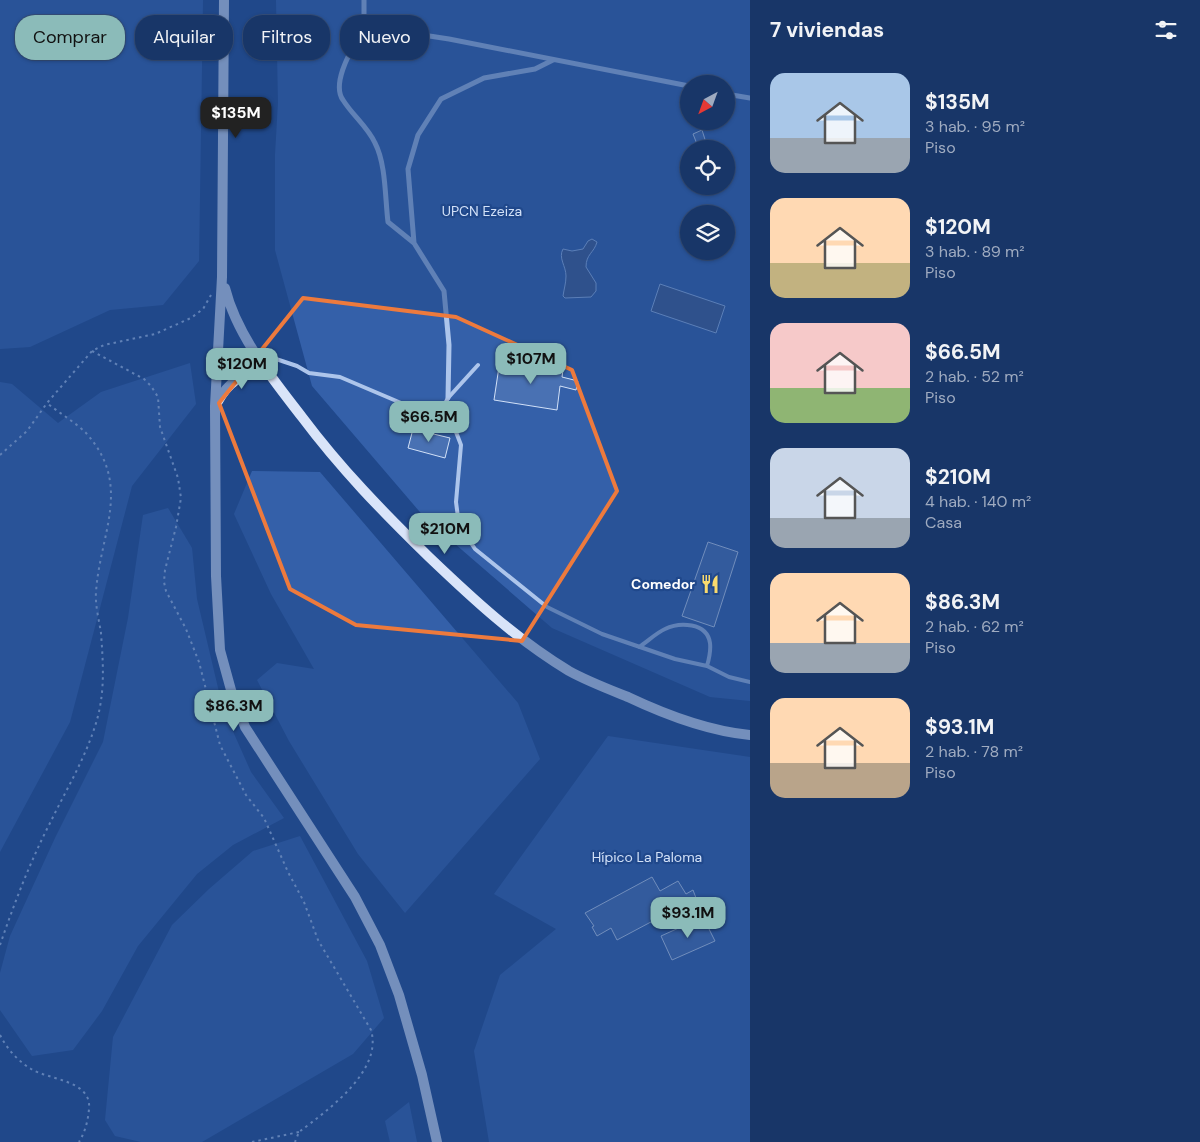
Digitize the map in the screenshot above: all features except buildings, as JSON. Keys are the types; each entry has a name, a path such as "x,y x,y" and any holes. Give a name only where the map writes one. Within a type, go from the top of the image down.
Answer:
{"street":[{"path":"224,0 222,277 215,406 216,586 220,650 231,690 245,727 356,897 380,945 399,994 422,1075 437,1142"},
{"path":"364,0 364,15"},
{"path":"429,36 680,84"},
{"path":"347,60 338,85 341,99 366,127 376,144 381,161 388,222 414,243 444,291 449,345 448,398"},
{"path":"414,243 408,169 418,135 442,99 484,78 535,68 554,60"},
{"path":"735,96 750,98"},
{"path":"222,277 232,314 255,352 332,457 377,507 479,606 517,636 570,671 649,707 706,727 750,735"},
{"path":"215,406 224,390 236,378 252,371 267,370"}],"lane":[{"path":"255,352 297,366 309,373 340,377 428,414 456,432 461,445 456,502 459,525 475,549 548,607 602,634 639,648 675,659 708,666 729,677 750,682"},
{"path":"436,420 448,398 478,365"},
{"path":"639,648 664,629 682,624 699,628 707,634 710,641 708,666"}],"path":[{"path":"0,455 27,431 47,403 92,351 104,344 155,334 191,318 203,309 212,293"},
{"path":"92,351 144,380 151,386 158,397 160,426 178,478 181,498 165,570 164,582 166,591 186,629 199,662 220,745 246,795 264,818 288,872 304,902 318,940 371,1030 374,1040 371,1056 351,1088 299,1132 295,1142"},
{"path":"0,946 12,907 45,834 85,756 98,716 104,683 96,594 110,518 111,485 104,458 85,432 47,403"},
{"path":"0,1035 13,1055 32,1070 73,1084 84,1091 90,1103 83,1135 79,1142"},
{"path":"252,1142 299,1132"}],"highlighted area":[{"path":"303,298 456,317 572,370 617,491 522,641 356,625 290,589 219,403"}],"green space":[{"path":"0,0 203,0 203,15 135,15 135,60 202,60 199,261 163,305 110,310 30,347 0,349"},
{"name":"UPCN Ezeiza","path":"276,0 750,0 750,701 710,697 552,628 425,518 312,386 275,250 275,155 278,103 277,60 330,60 330,15 276,15"},
{"path":"190,363 196,404 132,486 70,722 0,852 0,382 12,384 58,423 101,392"},
{"path":"252,471 320,472 518,703 540,759 405,913 358,854 289,741 257,680 277,663 314,669 271,594 234,514"},
{"path":"168,508 192,548 197,599 223,709 251,772 284,818 233,845 197,874 138,946 102,1011 73,1050 32,1056 0,1010 0,973 10,936 55,838 103,742 128,618 143,515"},
{"name":"Hípico La Paloma","path":"608,736 750,757 750,1142 489,1142 474,1051 500,975 556,929 494,894"},
{"path":"300,836 367,961 384,1018 353,1054 202,1142 141,1142 115,1136 105,1120 113,1037 172,925 209,889 253,851"},
{"path":"409,1102 417,1142 390,1142 385,1121"}],"shaded area":[{"path":"592,239 597,242 587,259 586,267 596,283 596,291 591,297 565,298 563,296 566,272 561,256 563,249 572,251 583,249 588,241"},
{"path":"660,284 725,306 716,333 651,311"}],"place":[{"name":"Comedor","path":"710,584"}]}
